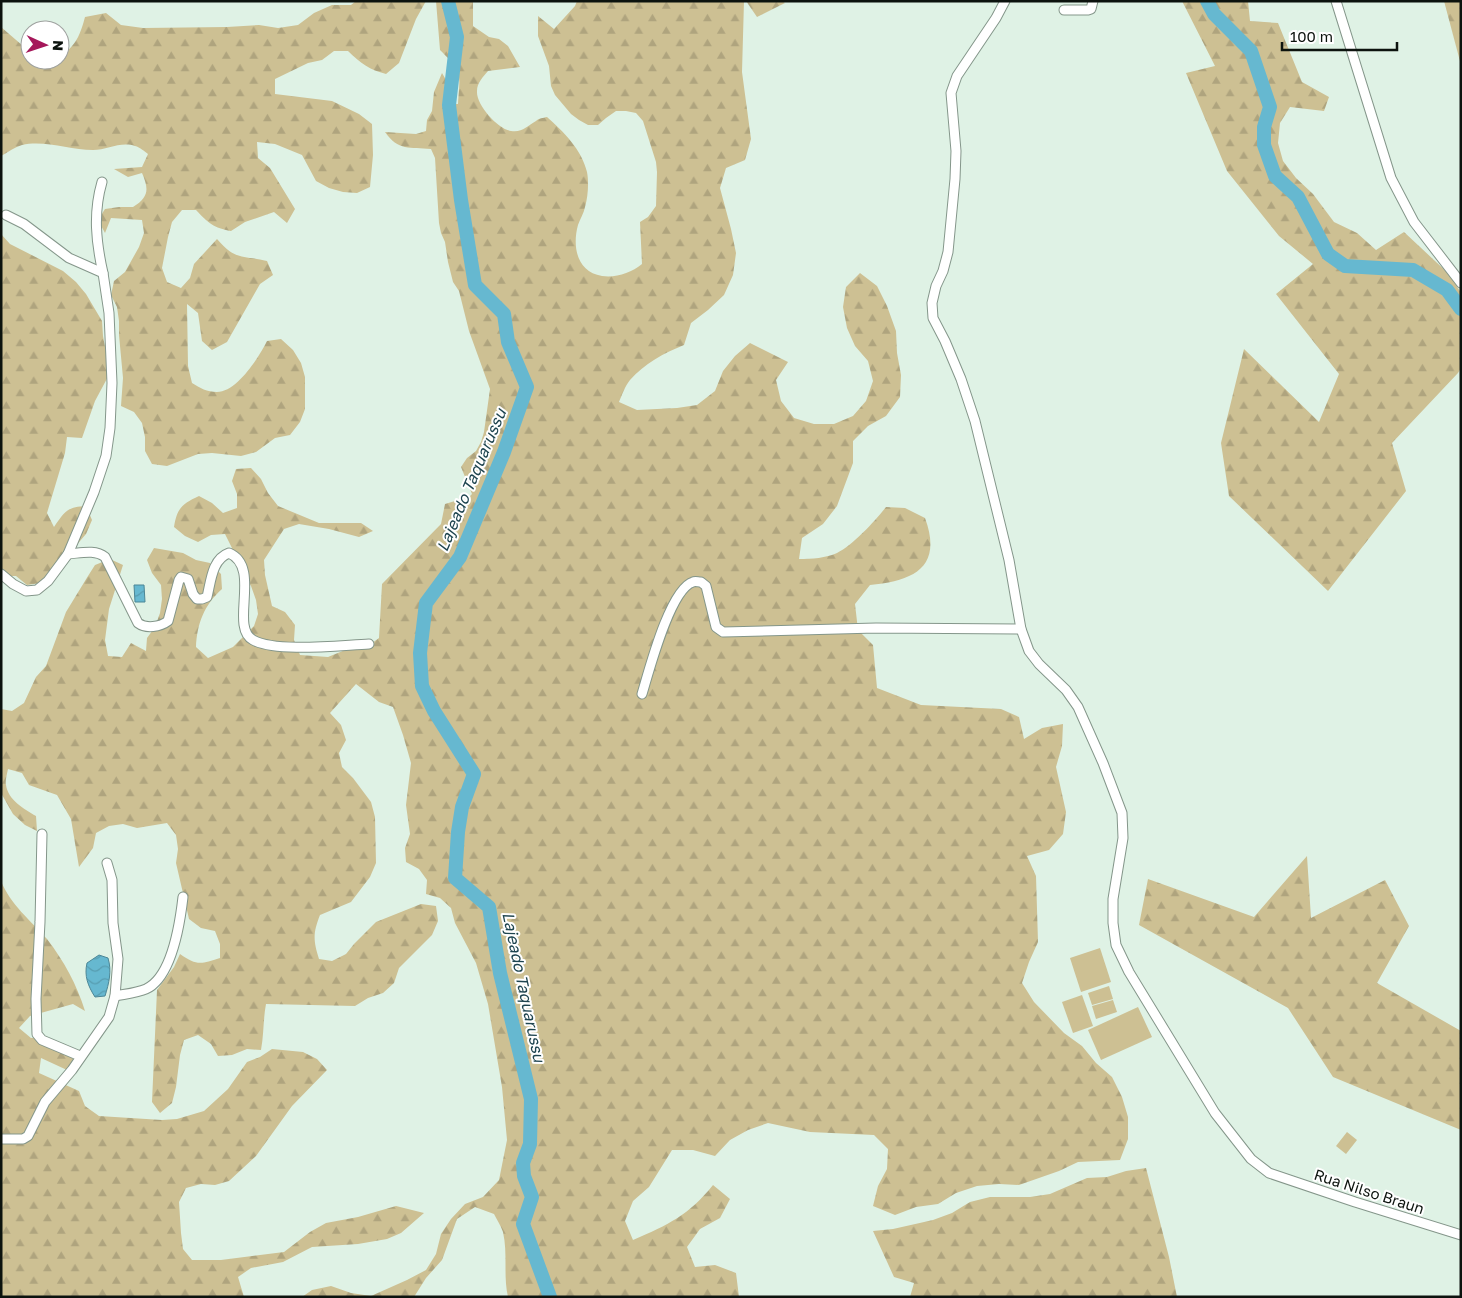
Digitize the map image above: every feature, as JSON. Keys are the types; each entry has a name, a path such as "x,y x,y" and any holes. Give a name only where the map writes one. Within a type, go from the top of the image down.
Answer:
{"street":[{"name":"Rua Nilso Braun","path":"1005,1 996,18 957,76 951,93 956,151 953,213 948,252 932,304 933,318 962,379 975,421 1009,560 1021,629 1029,651 1039,664 1066,690 1078,707 1122,812 1123,838 1113,899 1113,923 1116,945 1129,972 1214,1113 1251,1160 1269,1173 1461,1235"},
{"path":"1064,10 1088,10 1091,9 1093,1"},
{"path":"1336,1 1391,178 1414,222 1461,283"},
{"path":"1,574 26,591 37,590 48,581 68,554 94,492 106,456 110,428 112,383 110,313 96,234 97,200 102,182"},
{"path":"6,215 24,224 69,258 103,273"},
{"path":"68,554 93,552 105,557 138,622 142,626 165,624 168,621 181,577 188,579 197,599 206,597 216,562 221,556 229,553 235,556 241,566 245,584 244,626 248,636 254,641 281,647 369,644"},
{"path":"642,694 669,611 682,591 692,582 701,582 706,586 716,627 723,632 876,628 1021,629"},
{"path":"42,834 36,1000 37,1034 42,1040 80,1056"},
{"path":"1,1139 23,1139 28,1136 45,1102 72,1070 109,1016 115,996 118,959 113,923 113,889 107,863"},
{"path":"115,996 146,989 159,980 166,968 179,926 183,897"}],"green space":[{"path":"356,1 426,1 416,19 399,63 386,74 366,66 348,51 334,51 322,60 308,63 275,79 275,94 332,101 359,114 372,124 373,155 370,187 357,193 329,188 316,181 302,155 275,144 257,142 258,158 270,168 295,209 287,223 274,212 245,222 231,231 212,224 196,210 182,210 172,222 162,268 167,282 181,288 190,278 194,264 217,239 229,251 235,254 267,261 273,275 260,284 227,342 212,350 202,341 198,313 187,304 188,366 192,383 210,391 225,390 240,380 246,373 259,356 267,341 281,339 293,350 301,363 305,377 305,409 300,422 290,435 275,438 256,452 241,456 212,453 198,454 167,466 152,464 145,451 142,423 134,412 121,406 123,378 119,321 117,307 111,295 114,281 125,272 139,247 144,233 142,220 111,218 105,233 98,220 105,209 133,207 142,200 146,192 146,184 142,173 128,177 114,169 142,167 148,154 139,147 130,145 93,150 49,144 31,144 19,146 1,156 1,27 20,43 20,70 70,70 70,48 77,39 85,17 106,13 121,25 143,28 259,25 278,28 298,25 314,13 332,5 351,5"},
{"path":"436,1 473,1 473,26 489,37 499,39 508,46 520,67 488,71 481,80 477,88 478,97 489,116 500,126 511,131 521,130 538,119 547,117 565,135 581,156 587,172 588,185 584,212 576,233 576,250 582,264 594,274 613,276 633,270 642,264 640,222 648,217 656,206 656,162 643,121 636,113 616,111 598,125 588,125 571,114 555,95 551,86 549,66 538,36 538,16 554,29 575,6 577,1 744,1 742,72 751,139 745,160 726,168 720,188 736,253 733,275 724,295 691,323 684,345 662,355 636,374 628,382 619,402 637,410 697,405 715,391 723,371 735,356 750,343 788,362 776,380 781,401 794,418 814,424 834,424 853,416 866,401 873,381 868,361 855,346 847,328 843,307 846,287 860,273 877,286 896,331 901,375 900,397 886,416 868,426 853,441 853,463 837,506 823,524 802,538 799,559 824,557 837,553 863,532 886,507 905,508 925,518 930,535 930,549 927,560 921,568 900,580 870,585 855,604 858,630 873,645 877,688 921,705 1001,709 1019,717 1024,739 1042,728 1063,724 1062,746 1056,767 1066,812 1063,834 1049,850 1027,856 1036,876 1038,942 1022,983 1034,1002 1064,1033 1082,1046 1096,1063 1112,1077 1122,1097 1128,1117 1128,1139 1120,1160 1078,1162 1019,1185 977,1186 956,1193 938,1204 916,1207 895,1215 873,1206 878,1186 887,1169 888,1149 874,1135 810,1132 768,1123 748,1130 730,1140 715,1156 693,1150 672,1150 649,1187 633,1201 625,1221 633,1240 686,1212 713,1185 730,1199 720,1218 700,1229 687,1247 695,1267 715,1265 736,1273 739,1297 508,1297 503,1232 494,1214 475,1207 457,1219 442,1260 426,1278 414,1297 302,1297 312,1290 331,1286 351,1293 371,1296 426,1270 436,1254 441,1234 451,1219 465,1204 483,1197 499,1180 507,1140 502,1087 488,1004 476,963 455,923 451,908 440,898 426,894 427,880 419,869 406,862 405,848 410,834 406,805 411,763 403,735 393,707 379,702 356,684 330,713 341,725 346,740 339,753 342,767 371,802 375,817 376,863 370,877 351,902 320,915 315,937 319,959 332,961 346,954 376,922 421,904 436,906 438,921 432,935 399,968 394,983 383,993 368,998 355,1006 266,1004 261,1050 247,1049 232,1055 218,1056 211,1044 198,1035 184,1040 172,1103 160,1113 152,1102 157,990 174,967 180,954 191,961 199,963 208,962 220,958 220,944 215,931 201,928 189,919 176,863 178,849 176,835 167,823 137,828 123,824 109,826 96,833 93,848 79,867 71,819 57,795 29,785 22,773 8,769 7,790 17,804 36,816 37,831 25,825 13,814 1,793 1,709 12,711 24,703 36,677 46,666 66,612 95,565 110,559 123,565 109,609 105,640 108,656 122,657 131,643 146,651 147,638 155,627 162,599 161,585 152,573 147,560 154,548 183,553 196,560 210,563 221,574 222,589 206,608 200,623 197,639 196,647 208,658 233,647 254,626 258,614 256,600 251,586 234,561 232,548 225,534 211,535 198,542 185,536 174,527 181,507 199,496 212,503 223,513 237,508 237,494 232,481 236,469 251,468 261,479 268,493 278,506 319,523 361,523 373,531 359,537 299,524 284,529 264,560 265,575 272,606 285,612 295,625 294,640 300,655 328,657 355,646 368,646 379,638 382,584 441,524 445,504 465,501 472,494 461,467 467,458 476,451 481,442 490,389 469,331 459,291 453,282 445,242 441,233 435,158 431,149 405,147 395,142 385,132 416,134 426,131 427,120 432,111 434,92 442,73 449,88 450,104 458,104 458,74 453,64 440,50"},
{"path":"746,1 782,1 785,3 757,17"},
{"path":"1182,1 1248,1 1250,21 1278,23 1302,82 1329,97 1324,111 1290,107 1280,123 1278,143 1283,161 1296,178 1313,194 1334,222 1357,233 1376,250 1404,232 1450,275 1461,293 1461,368 1392,443 1406,491 1328,591 1229,496 1221,443 1244,349 1319,422 1339,374 1276,294 1313,264 1279,236 1227,171 1186,73 1215,66"},
{"path":"1444,1 1461,1 1461,65"},
{"path":"1,234 10,244 63,271 86,294 102,321 110,373 95,401 82,438 67,437 65,453 47,513 54,527 70,509 86,506 92,520 86,534 41,583 27,585 16,576 1,576"},
{"path":"1307,856 1311,918 1385,880 1409,926 1377,983 1461,1031 1461,1130 1333,1077 1288,1008 1139,925 1148,879 1254,917"},
{"path":"1,881 15,905 47,939 59,956 74,983 85,1011 73,1004 30,1016 19,1028 31,1038 45,1037 81,1065 67,1070 41,1058 39,1073 79,1091 85,1106 99,1116 162,1120 177,1119 204,1111 228,1089 247,1062 260,1057 272,1049 303,1052 317,1059 327,1070 292,1106 256,1156 229,1181 215,1185 201,1184 186,1188 179,1202 181,1233 183,1249 192,1260 221,1260 284,1252 310,1232 326,1223 358,1217 396,1206 424,1213 401,1233 387,1239 358,1244 312,1247 283,1262 251,1268 238,1277 244,1297 1,1297"},
{"path":"1100,948 1111,982 1081,992 1070,958"},
{"path":"1109,986 1113,999 1092,1005 1088,993"},
{"path":"1082,995 1093,1026 1073,1033 1062,1002"},
{"path":"1113,1000 1117,1012 1096,1019 1092,1006"},
{"path":"1138,1007 1152,1037 1101,1060 1088,1030"},
{"path":"1347,1132 1357,1140 1346,1154 1336,1146"},
{"path":"1146,1168 1169,1257 1177,1297 910,1297 914,1283 894,1277 873,1231 893,1229 933,1220 952,1213 970,1202 990,1197 1030,1197 1050,1194 1087,1178 1107,1177 1126,1171"}],"water":[{"path":"134,585 144,585 145,602 135,602"},
{"path":"99,955 108,958 110,977 105,996 95,997 87,981 86,968 87,963"}],"waterway":[{"name":"Lajeado Taquarussu","path":"448,1 457,37 449,105 461,200 475,285 504,314 508,342 527,387 504,452 460,557 426,603 420,653 422,686 434,711 474,774 462,807 458,832 455,878 489,907 500,973 531,1099 530,1144 523,1163 524,1176 532,1197 523,1224 550,1297"},
{"path":"1207,1 1214,14 1251,51 1270,107 1264,127 1264,145 1275,176 1298,197 1328,254 1345,266 1413,270 1447,290 1461,309"}]}
